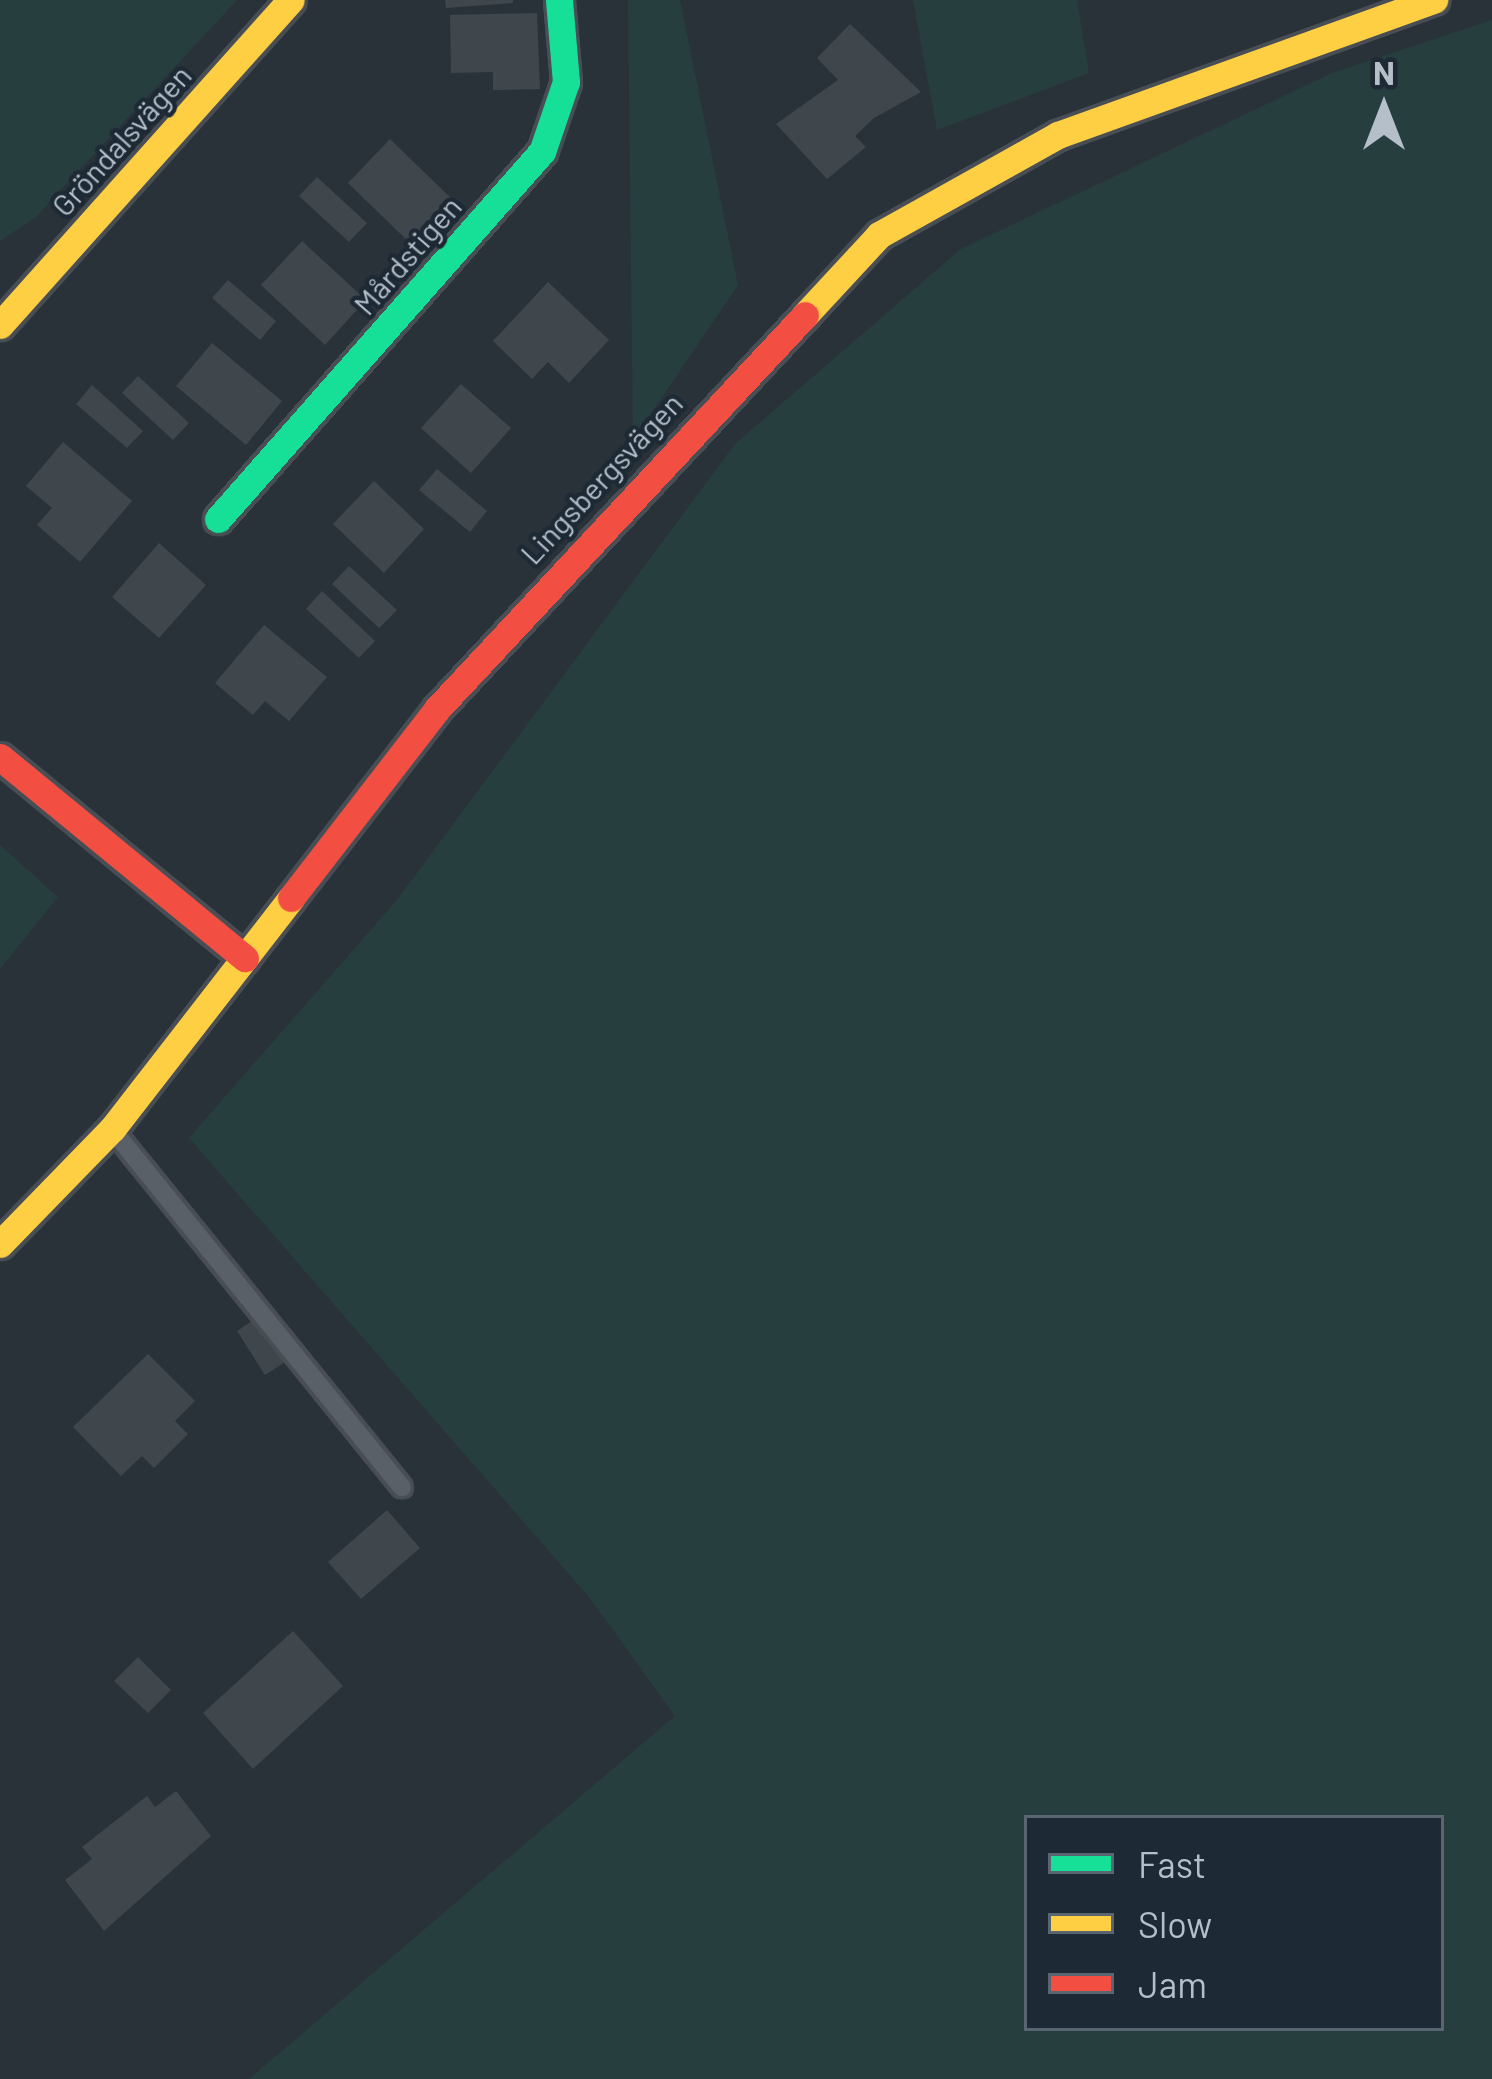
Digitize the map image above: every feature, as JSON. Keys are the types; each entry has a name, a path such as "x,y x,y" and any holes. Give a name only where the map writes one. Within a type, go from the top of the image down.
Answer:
{"street":[{"name":"Gröndalsvägen","path":"0,325 292,0"},
{"name":"Mårdstigen","path":"218,519 542,152 566,82 559,0"},
{"name":"Lingsbergsvägen","path":"0,1244 112,1129 437,709 879,235 1058,135 1435,0"},
{"path":"0,757 244,958"}],"lane":[{"path":"112,1129 402,1487"}],"green space":[{"path":"0,0 237,0 36,217 0,241"},
{"path":"628,0 680,0 738,285 633,440"},
{"path":"913,0 1077,0 1089,73 937,130"},
{"path":"1492,20 1492,2079 249,2079 675,1716 589,1597 189,1138 397,900 735,444 961,249 1332,73"},
{"path":"0,845 58,897 0,969"}],"building":[{"path":"445,0 513,0 513,3 446,8"},
{"path":"537,13 540,89 493,90 493,72 451,73 450,15"},
{"path":"850,24 921,92 874,118 855,136 866,147 827,179 776,124 838,80 817,58"},
{"path":"390,139 454,201 412,245 348,183"},
{"path":"317,177 367,223 349,242 299,196"},
{"path":"302,241 366,300 325,345 261,285"},
{"path":"228,280 276,321 260,340 212,298"},
{"path":"548,282 609,340 569,383 548,362 532,379 493,341"},
{"path":"212,343 282,401 246,445 176,386"},
{"path":"138,376 189,423 173,440 122,393"},
{"path":"461,384 511,428 471,473 421,428"},
{"path":"92,385 143,431 127,448 76,404"},
{"path":"63,442 132,501 80,562 37,525 52,508 26,486"},
{"path":"437,469 487,511 470,532 419,490"},
{"path":"374,481 424,529 384,573 333,524"},
{"path":"159,543 206,585 159,638 112,597"},
{"path":"349,566 397,610 379,628 332,584"},
{"path":"322,591 375,641 359,658 306,609"},
{"path":"264,625 327,677 289,721 265,701 253,715 215,683"},
{"path":"264,1313 293,1357 265,1375 237,1331"},
{"path":"148,1354 195,1401 175,1421 188,1434 154,1468 142,1456 121,1476 73,1427"},
{"path":"387,1510 420,1548 361,1599 328,1562"},
{"path":"293,1631 343,1686 253,1769 203,1713"},
{"path":"138,1657 171,1690 148,1713 114,1681"},
{"path":"176,1791 211,1836 104,1931 65,1880 92,1859 82,1847 147,1796 155,1807"}],"traffic: fast":[{"path":"218,519 542,152 566,82 559,0"}],"traffic: slow":[{"path":"0,325 291,0"},
{"path":"805,315 879,235 1058,135 1434,0"},
{"path":"0,1244 112,1129 291,898"}],"traffic: jam":[{"path":"291,898 437,709 805,315"},
{"path":"0,757 245,958"}]}
